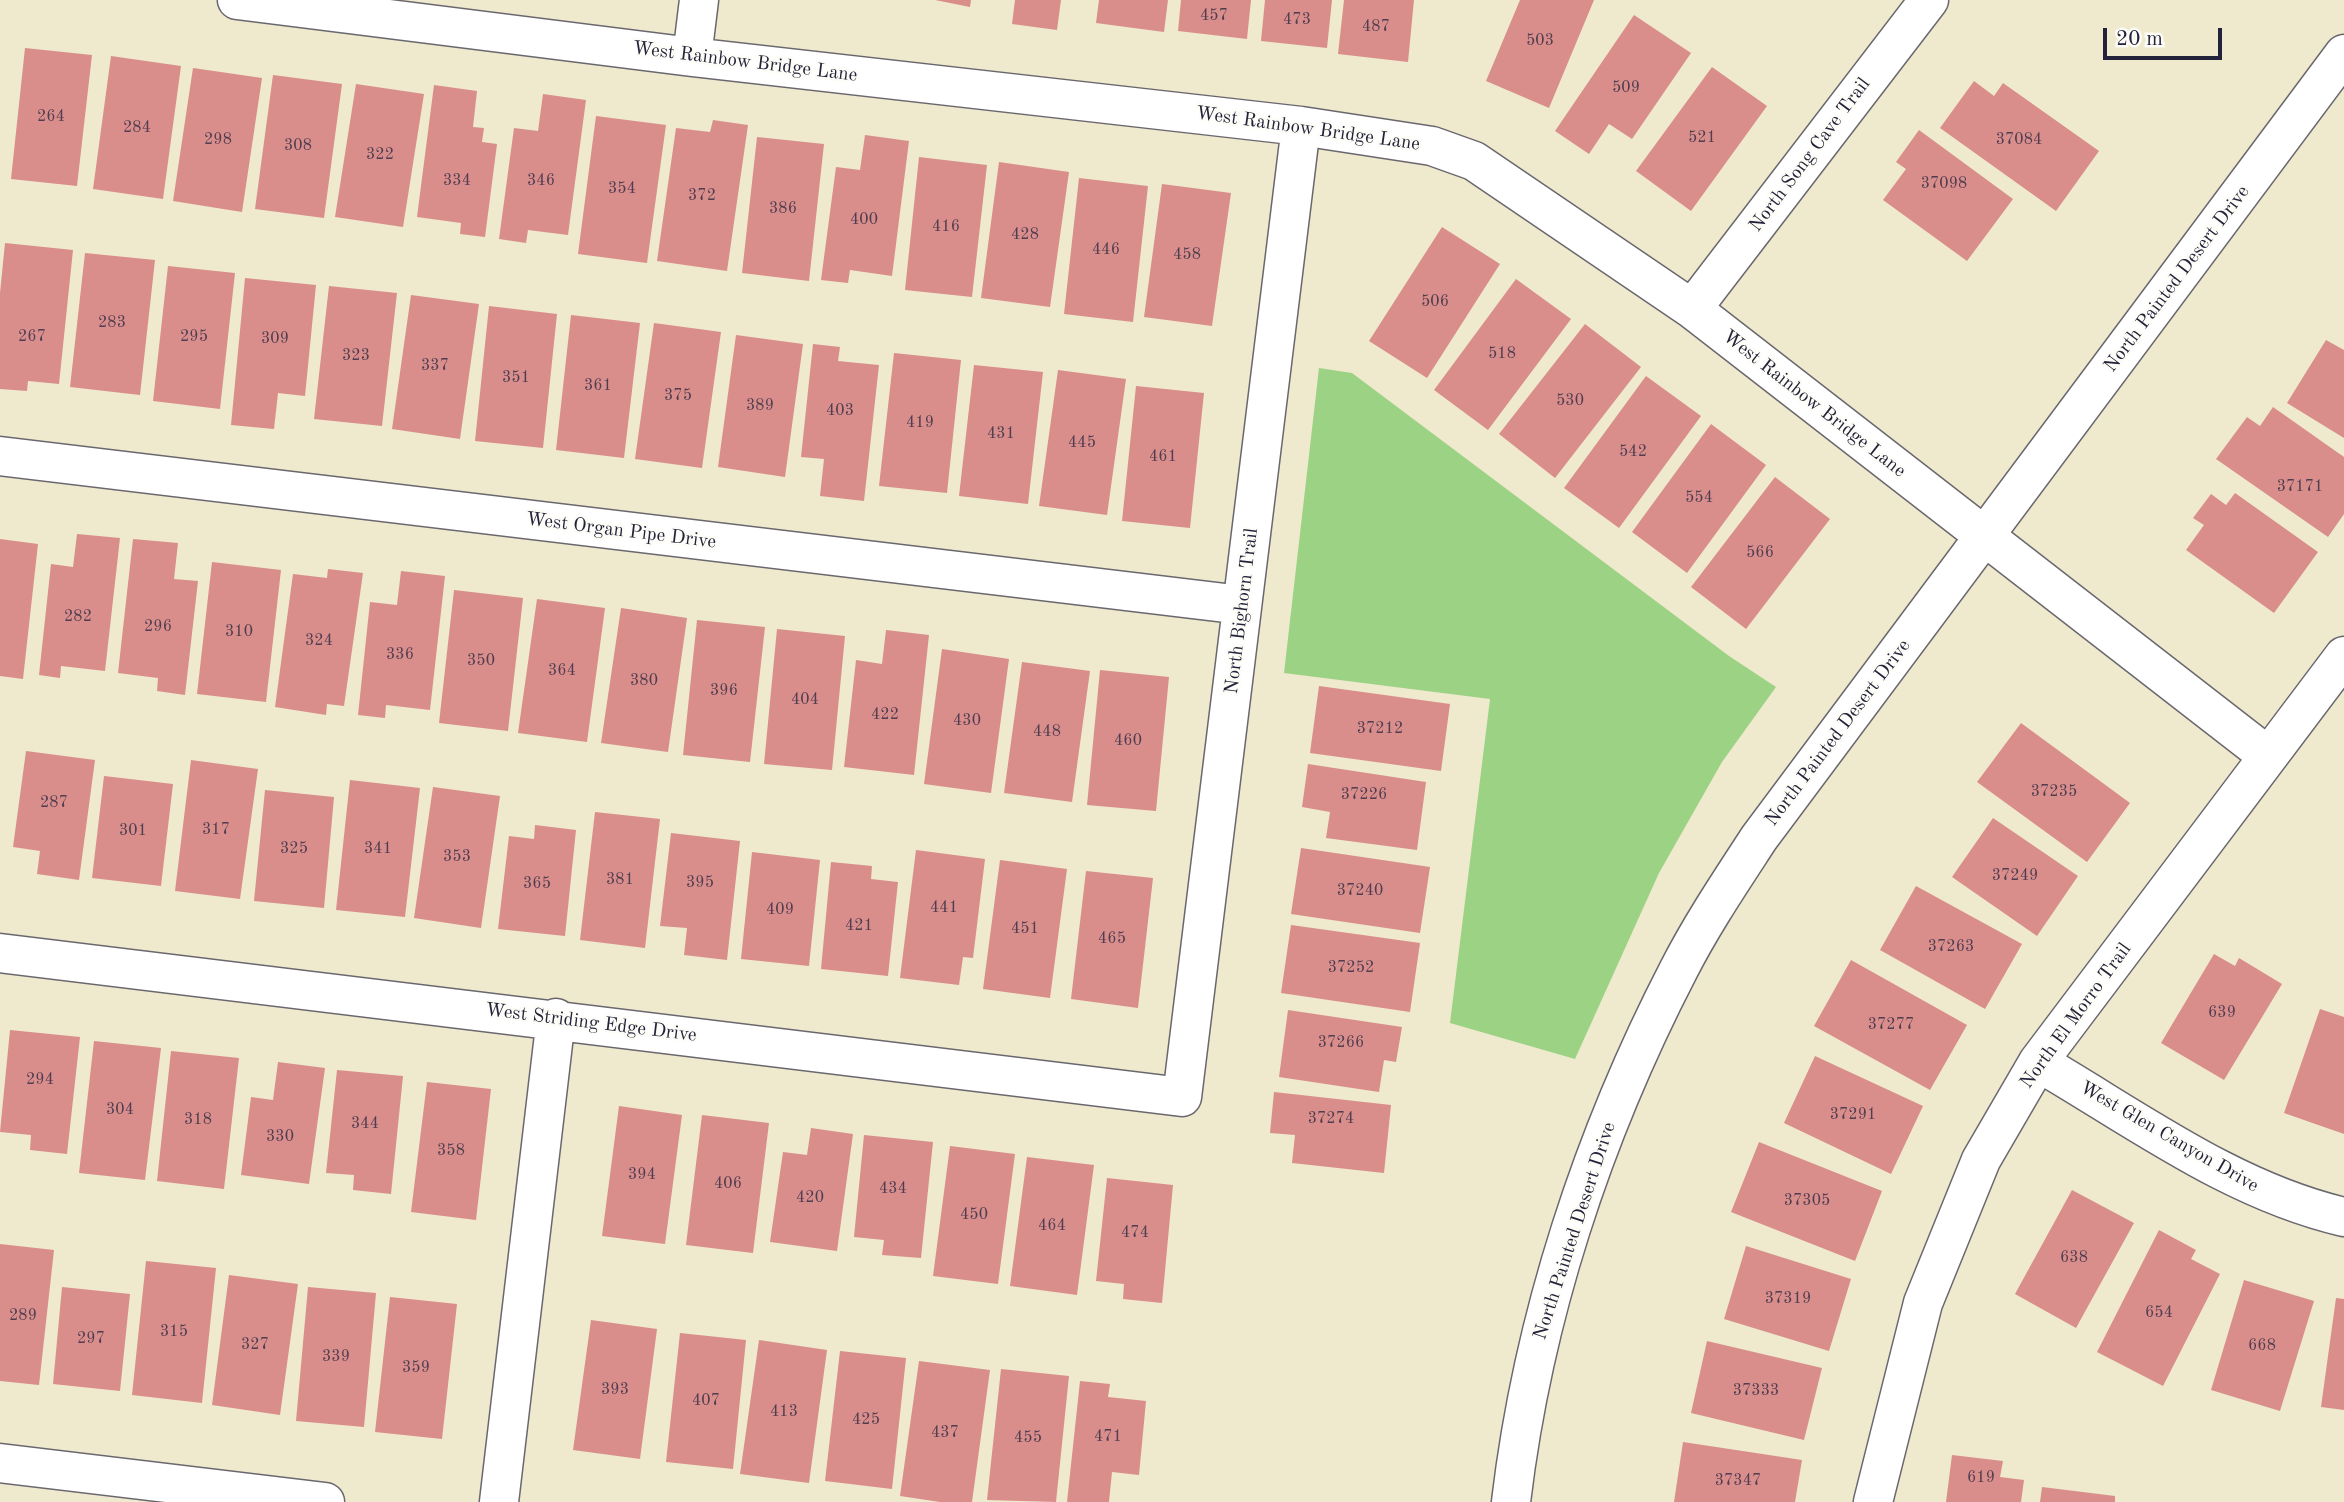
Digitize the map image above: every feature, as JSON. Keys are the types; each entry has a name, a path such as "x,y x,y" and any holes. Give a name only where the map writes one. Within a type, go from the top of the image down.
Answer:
{"street":[{"name":"West Rainbow Bridge Lane","path":"237,0 692,57 1301,125 1432,146 1474,161 1692,309 2268,756"},
{"path":"692,57 699,0"},
{"name":"North Song Cave Trail","path":"1692,309 1929,0"},
{"name":"North Painted Desert Drive","path":"1511,1502 1519,1436 1538,1341 1564,1256 1606,1128 1674,980 1759,838 2344,54"},
{"name":"North Bighorn Trail","path":"1182,1097 1301,125"},
{"name":"West Organ Pipe Drive","path":"0,456 1242,605"},
{"name":"North El Morro Trail","path":"1873,1502 1923,1303 1981,1160 2038,1062 2344,656"},
{"name":"West Striding Edge Drive","path":"0,953 556,1018 1182,1097"},
{"path":"499,1502 556,1018"},
{"name":"West Glen Canyon Drive","path":"2038,1062 2234,1177 2270,1195 2344,1217"},
{"path":"0,1463 325,1502"}],"green space":[{"path":"1319,368 1352,373 1729,656 1776,687 1722,762 1659,873 1575,1059 1450,1023 1490,699 1284,673"}],"building":[{"path":"935,0 971,0 970,7"},
{"path":"1015,0 1061,0 1057,30 1012,24"},
{"path":"1099,0 1168,0 1164,32 1096,23"},
{"path":"1181,0 1251,0 1247,39 1178,31"},
{"path":"1265,0 1332,0 1327,48 1261,41"},
{"path":"1344,0 1414,0 1408,62 1338,54"},
{"path":"1520,0 1594,0 1549,108 1486,81"},
{"path":"1634,15 1691,53 1632,139 1609,124 1589,154 1555,131"},
{"path":"25,48 92,55 77,186 11,179"},
{"path":"111,56 181,66 163,199 93,189"},
{"path":"1712,67 1767,106 1691,211 1636,171"},
{"path":"193,68 262,78 242,212 173,201"},
{"path":"273,75 342,84 324,218 255,209"},
{"path":"1974,81 1994,96 2003,83 2099,151 2056,211 1940,128"},
{"path":"356,84 424,94 403,227 335,217"},
{"path":"434,85 477,91 473,127 484,128 482,142 497,144 485,237 460,234 461,223 417,217"},
{"path":"543,94 586,100 568,235 528,230 526,243 499,239 514,128 538,131"},
{"path":"596,116 666,125 647,263 578,254"},
{"path":"713,120 748,125 727,271 657,261 676,128 710,132"},
{"path":"1919,130 2013,199 1967,261 1883,200 1906,169 1896,162"},
{"path":"865,135 909,141 892,276 850,270 848,283 821,280 836,167 860,170"},
{"path":"757,137 824,144 809,281 742,273"},
{"path":"919,157 987,165 972,297 905,290"},
{"path":"999,162 1069,172 1050,307 981,298"},
{"path":"1079,178 1148,186 1133,322 1064,314"},
{"path":"1162,184 1231,193 1212,326 1144,317"},
{"path":"1442,227 1500,264 1427,378 1369,341"},
{"path":"5,243 73,250 59,384 28,381 27,391 0,389 0,293"},
{"path":"85,253 155,260 140,395 70,387"},
{"path":"168,266 235,273 220,409 153,401"},
{"path":"245,278 316,285 305,396 278,393 274,429 231,425"},
{"path":"1516,279 1571,319 1488,430 1434,390"},
{"path":"329,286 397,293 382,426 314,419"},
{"path":"411,295 479,304 460,439 392,429"},
{"path":"489,306 557,314 543,448 475,441"},
{"path":"571,315 640,323 624,458 556,450"},
{"path":"654,323 721,332 702,468 635,459"},
{"path":"1585,324 1641,367 1555,478 1499,434"},
{"path":"736,335 803,344 785,477 718,467"},
{"path":"2326,340 2344,350 2344,438 2287,403"},
{"path":"813,344 840,347 838,361 879,365 864,501 820,496 824,459 801,457"},
{"path":"894,353 961,360 947,493 879,486"},
{"path":"974,365 1043,372 1028,504 959,496"},
{"path":"1058,370 1126,379 1107,515 1039,506"},
{"path":"1646,376 1701,416 1619,528 1564,488"},
{"path":"1136,386 1204,393 1190,528 1122,521"},
{"path":"2273,407 2344,457 2344,514 2328,537 2216,459 2247,417 2260,426"},
{"path":"1711,424 1766,465 1687,573 1632,532"},
{"path":"1775,477 1830,519 1746,629 1691,587"},
{"path":"2235,493 2318,552 2274,613 2186,550 2204,525 2193,518 2211,494 2226,505"},
{"path":"77,534 120,538 105,671 61,666 60,678 39,675 51,564 73,567"},
{"path":"0,539 38,544 23,679 0,676"},
{"path":"133,539 178,543 174,579 198,581 185,695 157,691 158,678 118,673"},
{"path":"212,562 281,570 266,702 197,694"},
{"path":"328,569 363,573 344,706 327,704 326,715 275,707 293,574 327,578"},
{"path":"401,571 445,576 430,710 386,705 385,718 358,715 370,602 397,605"},
{"path":"454,590 523,598 508,731 439,723"},
{"path":"537,599 605,608 587,742 518,733"},
{"path":"621,608 687,618 668,752 601,743"},
{"path":"697,620 765,627 750,762 683,755"},
{"path":"777,629 845,636 832,770 764,764"},
{"path":"886,630 929,635 914,775 844,767 856,660 882,664"},
{"path":"942,649 1009,659 991,793 924,784"},
{"path":"1022,662 1090,671 1072,802 1004,793"},
{"path":"1100,670 1169,677 1156,811 1087,805"},
{"path":"1319,686 1450,704 1441,771 1310,753"},
{"path":"2021,723 2130,803 2087,862 1977,782"},
{"path":"26,751 95,760 79,880 37,874 40,851 13,847"},
{"path":"191,760 258,769 240,899 175,891"},
{"path":"1308,764 1426,782 1417,850 1326,838 1330,812 1302,807"},
{"path":"104,776 173,784 161,886 92,878"},
{"path":"350,780 420,788 405,917 336,910"},
{"path":"433,787 500,796 481,928 414,918"},
{"path":"265,790 334,797 324,908 254,901"},
{"path":"595,812 660,819 645,948 580,940"},
{"path":"1993,818 2078,876 2037,936 1952,877"},
{"path":"535,825 576,830 565,936 498,929 509,836 534,839"},
{"path":"671,833 740,841 727,960 684,955 687,928 660,926"},
{"path":"1301,848 1430,867 1420,933 1291,914"},
{"path":"916,850 985,859 973,958 963,957 959,985 900,978"},
{"path":"752,852 820,860 809,966 741,959"},
{"path":"1000,860 1067,869 1050,998 983,989"},
{"path":"831,862 872,866 871,879 898,882 888,976 821,969"},
{"path":"1086,871 1153,878 1138,1008 1071,999"},
{"path":"1916,886 2022,944 1985,1009 1880,950"},
{"path":"1291,925 1420,943 1410,1012 1281,993"},
{"path":"2214,954 2235,966 2239,958 2282,984 2224,1080 2161,1043"},
{"path":"1851,960 1967,1025 1930,1090 1814,1026"},
{"path":"2320,1009 2344,1017 2344,1134 2284,1113"},
{"path":"1288,1010 1402,1027 1396,1062 1384,1060 1379,1092 1279,1077"},
{"path":"10,1030 80,1037 67,1154 30,1150 31,1135 0,1132"},
{"path":"94,1041 161,1048 145,1180 79,1173"},
{"path":"171,1051 239,1058 224,1189 157,1181"},
{"path":"1815,1056 1923,1106 1891,1174 1784,1123"},
{"path":"278,1062 325,1068 309,1184 241,1175 251,1097 273,1100"},
{"path":"337,1070 403,1076 391,1194 353,1190 354,1175 326,1173"},
{"path":"427,1082 491,1089 476,1220 411,1212"},
{"path":"1274,1092 1391,1105 1384,1173 1292,1163 1295,1135 1270,1133"},
{"path":"619,1106 682,1115 665,1244 602,1236"},
{"path":"702,1115 769,1123 753,1253 686,1245"},
{"path":"811,1128 853,1134 837,1251 770,1242 783,1152 807,1155"},
{"path":"864,1135 933,1142 921,1258 882,1255 884,1240 854,1237"},
{"path":"1759,1142 1882,1191 1855,1261 1731,1212"},
{"path":"950,1146 1015,1154 998,1284 933,1276"},
{"path":"1027,1157 1094,1165 1077,1295 1010,1286"},
{"path":"1107,1178 1173,1185 1162,1303 1123,1299 1124,1284 1096,1281"},
{"path":"2072,1190 2134,1223 2076,1328 2015,1294"},
{"path":"2159,1230 2196,1250 2191,1259 2220,1274 2163,1386 2097,1352"},
{"path":"0,1244 54,1250 39,1385 0,1381"},
{"path":"1746,1246 1851,1279 1829,1351 1724,1319"},
{"path":"146,1261 216,1268 202,1403 132,1395"},
{"path":"229,1275 298,1284 280,1415 212,1405"},
{"path":"2244,1280 2314,1301 2280,1411 2211,1390"},
{"path":"62,1287 130,1294 120,1391 53,1384"},
{"path":"308,1287 376,1293 364,1427 296,1421"},
{"path":"390,1297 457,1304 442,1439 375,1432"},
{"path":"2336,1298 2344,1299 2344,1410 2321,1407"},
{"path":"591,1320 657,1329 640,1459 573,1450"},
{"path":"680,1333 746,1340 733,1469 666,1462"},
{"path":"759,1340 827,1350 809,1483 740,1474"},
{"path":"1707,1341 1822,1368 1804,1440 1691,1413"},
{"path":"840,1351 906,1358 892,1489 825,1481"},
{"path":"919,1361 990,1370 972,1502 940,1502 900,1496"},
{"path":"1001,1369 1069,1376 1056,1502 987,1500"},
{"path":"1080,1381 1110,1384 1108,1397 1146,1401 1139,1475 1112,1472 1109,1502 1067,1502"},
{"path":"1683,1442 1802,1460 1795,1502 1674,1502"},
{"path":"1952,1455 2003,1461 2000,1477 2024,1480 2021,1502 1946,1502"},
{"path":"2042,1487 2115,1496 2115,1502 2040,1502"}]}
